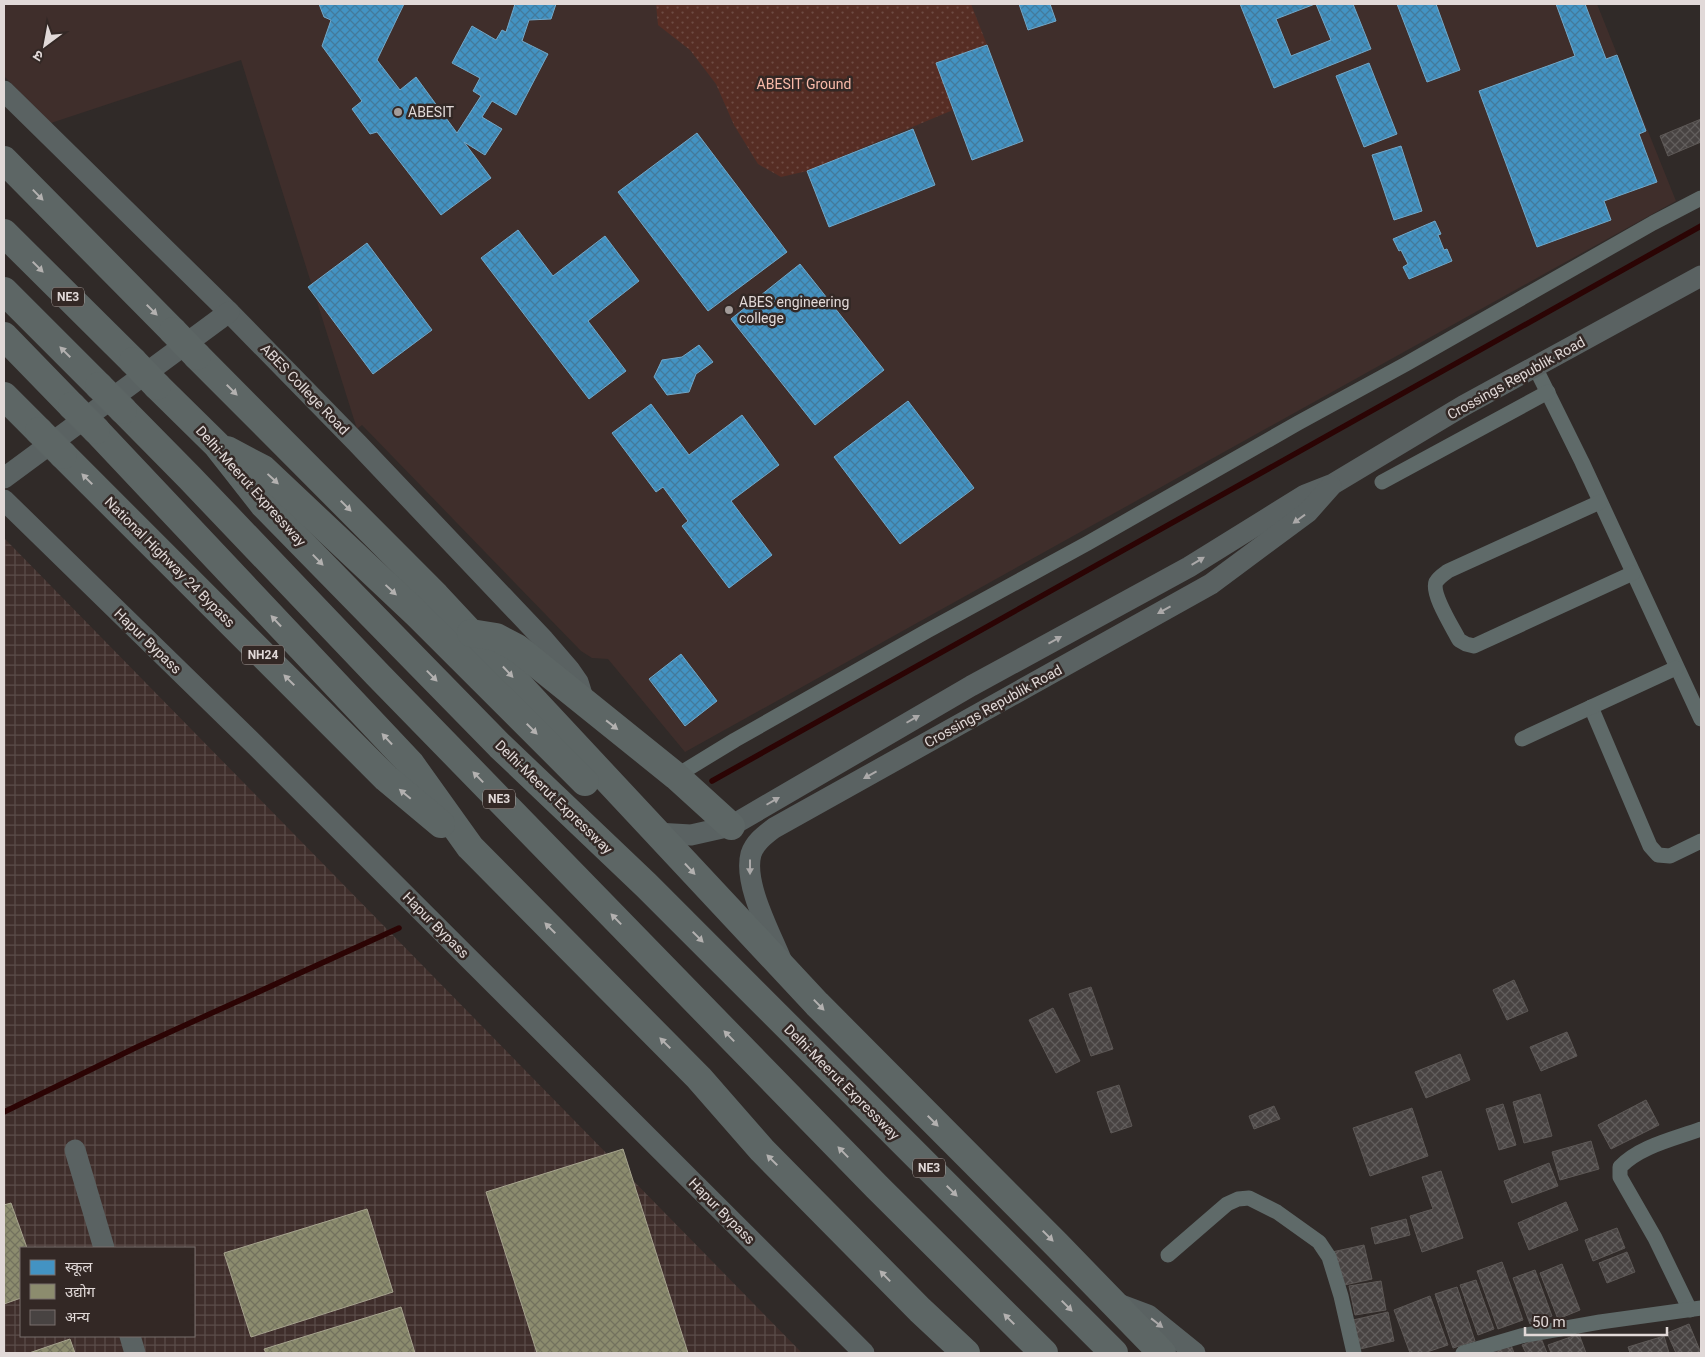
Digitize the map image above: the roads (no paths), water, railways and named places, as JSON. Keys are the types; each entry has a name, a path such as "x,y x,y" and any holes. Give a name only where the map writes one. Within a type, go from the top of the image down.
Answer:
{"highway":[{"path":"4,160 471,634 817,1004 1162,1353"},
{"name":"Delhi-Meerut Expressway","path":"4,233 217,445 264,505 500,746 646,885 1114,1353"},
{"name":"NE3","path":"4,290 190,478 388,685 870,1180 1044,1353"},
{"path":"4,336 138,473 410,763 470,847 699,1078 762,1150 920,1310 966,1353"},
{"name":"National Highway 24 Bypass","path":"4,396 386,778 470,847"},
{"path":"217,445 263,469 418,615 614,810 656,833"},
{"path":"138,473 162,479 176,488 362,678 372,686 388,685"},
{"path":"471,634 496,637 517,648 676,776 731,826"}],"street":[{"name":"ABES College Road","path":"4,91 229,312 358,444 544,640 578,682 585,704"},
{"path":"676,776 735,740 927,631 1088,543 1298,422 1406,364 1701,198"},
{"name":"Crossings Republik Road","path":"656,833 691,835 731,826 971,686 1189,567 1305,495 1333,484 1463,406 1701,276"},
{"path":"4,478 229,312"},
{"path":"1535,366 1676,668 1696,694 1701,719"},
{"path":"1382,482 1548,392"},
{"name":"Crossings Republik Road","path":"786,970 758,904 750,873 751,853 762,838 774,828 1212,584 1308,512 1333,484"},
{"name":"Hapur Bypass","path":"4,500 255,745 864,1353"},
{"path":"1600,502 1448,571 1435,583 1435,593 1460,640 1474,646 1632,573"},
{"path":"1522,739 1676,668"},
{"path":"1591,707 1650,846 1658,855 1670,856 1701,841"},
{"path":"1463,1353 1521,1336 1600,1322 1696,1309 1620,1177 1620,1167 1628,1159 1642,1151 1701,1129"},
{"path":"75,1150 104,1247"},
{"path":"1168,1255 1227,1204 1238,1199 1249,1198 1277,1212 1319,1242 1329,1257 1341,1296 1354,1353"},
{"path":"1113,1302 1148,1315 1195,1353"},
{"path":"920,1310 954,1353"},
{"path":"130,1337 135,1353"}],"waterway":[{"path":"712,781 1701,226"},
{"path":"4,1112 137,1047 399,928"}],"place":[{"name":"ABESIT","path":"398,112"},
{"name":"ABES engineering college","path":"729,310"}],"park label":[{"name":"ABESIT Ground","path":"804,84"}]}
